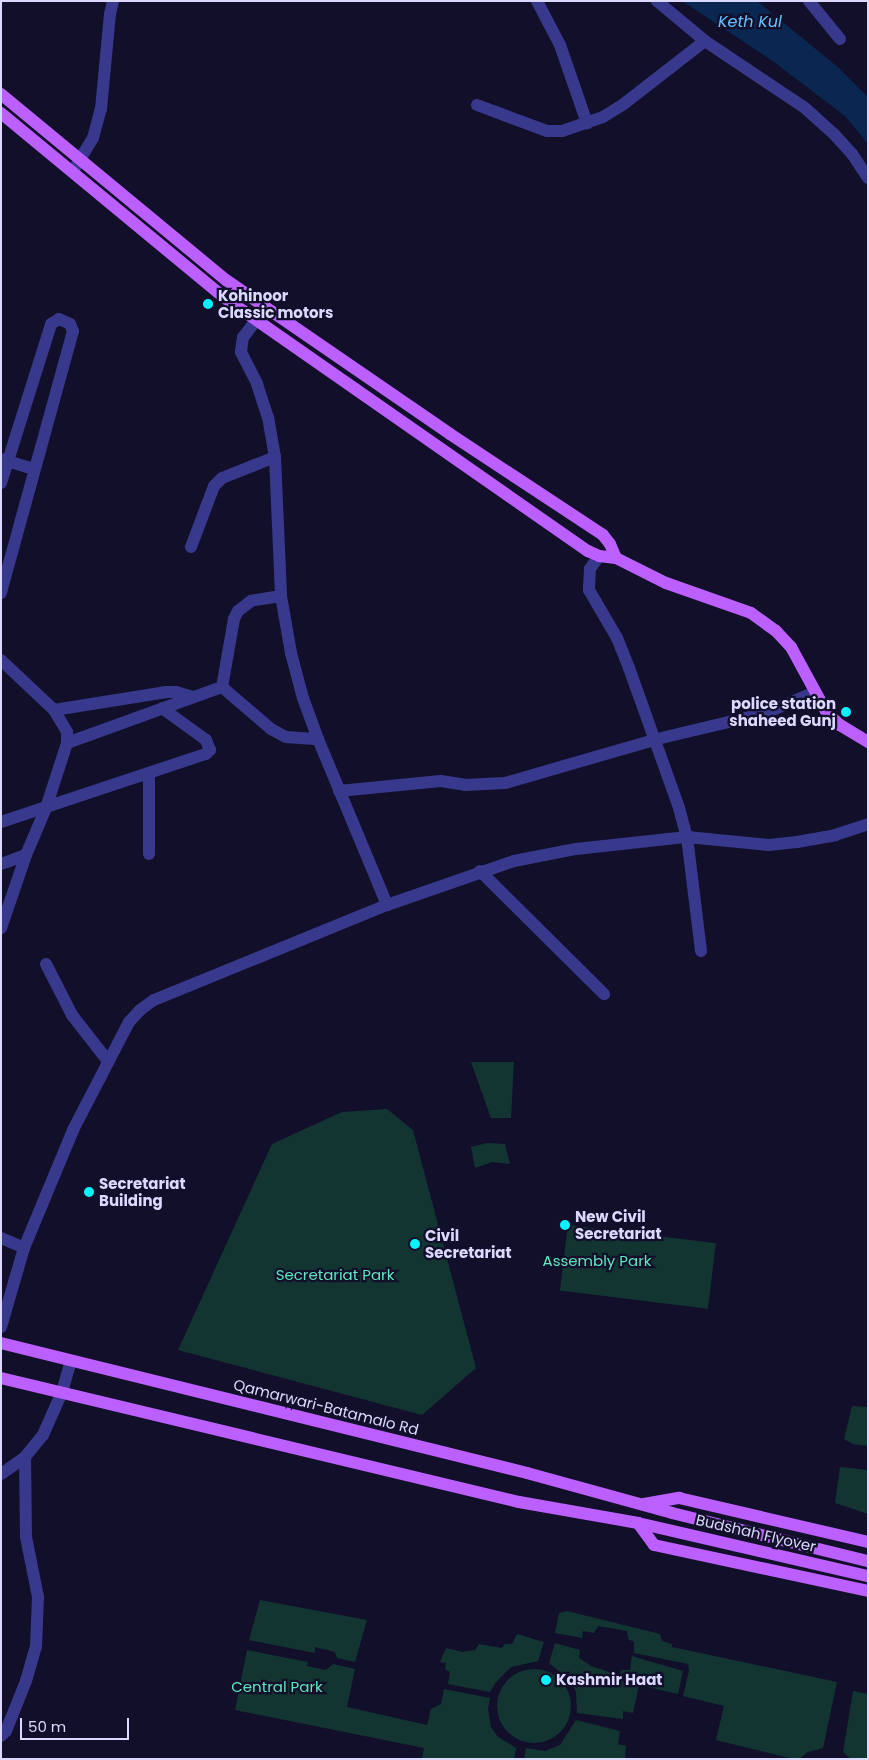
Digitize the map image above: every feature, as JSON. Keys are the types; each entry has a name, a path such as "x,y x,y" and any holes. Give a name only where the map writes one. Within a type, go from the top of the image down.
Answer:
{"main road":[{"path":"1,94 82,159 226,280 450,434 603,535 616,558"},
{"path":"1,113 177,259 256,320 588,551 599,556 616,558 666,583 751,613 776,631 790,647 827,713 840,725 868,742"},
{"name":"Qamarwari-Batamalo Rd","path":"1,1343 527,1473 642,1505"},
{"path":"1,1378 519,1502 638,1523 654,1545 868,1591"},
{"path":"642,1505 679,1498 868,1542"},
{"name":"Budshah Flyover","path":"642,1505 868,1561"},
{"name":"Budshah Flyover","path":"638,1523 868,1576"}],"street":[{"path":"73,171 93,138 101,109 110,14 113,1"},
{"path":"537,1 560,45 587,124"},
{"path":"657,1 705,41 805,108 834,134 852,154 868,178"},
{"path":"809,1 840,39"},
{"path":"477,105 547,130 562,132 603,117 625,103 705,41"},
{"path":"266,307 243,337 241,352 257,384 268,417 275,456 282,596 291,652 303,698 318,739 387,905"},
{"path":"1,483 5,460 51,324 59,319 70,324 73,331 1,593"},
{"path":"191,547 214,486 222,478 275,456"},
{"path":"5,460 34,469"},
{"path":"599,556 590,570 589,590 617,638 657,739 687,837 701,950"},
{"path":"222,687 238,611 251,601 282,596"},
{"path":"1,660 8,674 54,710 67,732 67,743 46,808 26,855 1,928"},
{"path":"67,743 222,687"},
{"path":"222,687 271,729 286,737 318,739"},
{"path":"54,710 167,692 176,692 193,697"},
{"path":"339,791 441,781 465,785 505,783 657,739 763,714 815,692"},
{"path":"1,822 206,754 210,750 206,740 162,708"},
{"path":"149,773 149,854"},
{"path":"1,1327 24,1248 73,1130 129,1022 140,1010 154,1000 387,905 480,871 547,853 687,837 769,845 835,835 868,824"},
{"path":"1,864 26,855"},
{"path":"480,871 604,994"},
{"path":"46,964 72,1015 108,1061"},
{"path":"1,1238 24,1248"},
{"path":"1,1474 25,1457 43,1435 62,1392 71,1361"},
{"path":"1,1736 6,1731 26,1681 36,1647 38,1597 26,1537 25,1457"}],"green space":[{"path":"471,1062 514,1062 511,1118 491,1118"},
{"name":"Secretariat Park","path":"387,1109 413,1130 476,1368 422,1415 178,1350 272,1144 342,1112"},
{"path":"487,1143 505,1144 510,1164 492,1162 475,1168 471,1147"},
{"name":"Assembly Park","path":"568,1225 716,1243 708,1309 560,1291"},
{"path":"852,1406 868,1407 868,1446 853,1444 844,1439"},
{"path":"840,1467 868,1470 868,1514 835,1503"},
{"name":"Central Park","path":"260,1600 367,1620 355,1662 337,1658 335,1652 315,1647 315,1653 249,1640"},
{"path":"567,1611 660,1634 662,1641 672,1644 672,1647 837,1682 823,1748 808,1752 799,1759 794,1759 716,1740 724,1706 683,1696 689,1671 688,1664 634,1653 634,1642 628,1639 627,1631 598,1626 594,1633 583,1631 582,1638 555,1633 559,1613"},
{"path":"517,1634 544,1642 538,1661 511,1667 496,1682 490,1692 448,1684 450,1672 445,1669 446,1663 440,1662 446,1648 462,1652 475,1650 479,1644 502,1648 505,1644 512,1644"},
{"path":"555,1643 580,1650 579,1658 591,1666 619,1675 622,1670 630,1670 632,1656 683,1671 678,1694 639,1685 633,1713 623,1711 623,1719 577,1713 576,1691 566,1677 549,1663"},
{"name":"Central Park","path":"247,1650 308,1662 307,1666 326,1670 333,1664 355,1669 347,1707 427,1725 431,1709 441,1704 444,1689 490,1698 488,1709 491,1727 498,1737 516,1748 514,1759 422,1759 424,1748 235,1710"},
{"path":"527,1669 541,1669 555,1675 565,1685 571,1699 569,1720 555,1737 541,1743 527,1743 513,1737 503,1727 497,1713 497,1699 503,1685 513,1675"},
{"path":"853,1691 868,1694 868,1759 851,1759 843,1752"},
{"path":"576,1720 620,1731 618,1744 626,1746 625,1759 524,1759 526,1748 545,1751 560,1745"}],"water":[{"name":"Keth Kul","path":"682,1 757,1 839,68 868,97 868,144 845,116 774,62"}],"place":[{"name":"Kohinoor Classic motors","path":"208,304"},
{"name":"police station shaheed Gunj","path":"846,712"},
{"name":"Secretariat Building","path":"89,1192"},
{"name":"New Civil Secretariat","path":"565,1225"},
{"name":"Civil Secretariat","path":"415,1244"},
{"name":"Kashmir Haat","path":"546,1680"}]}
